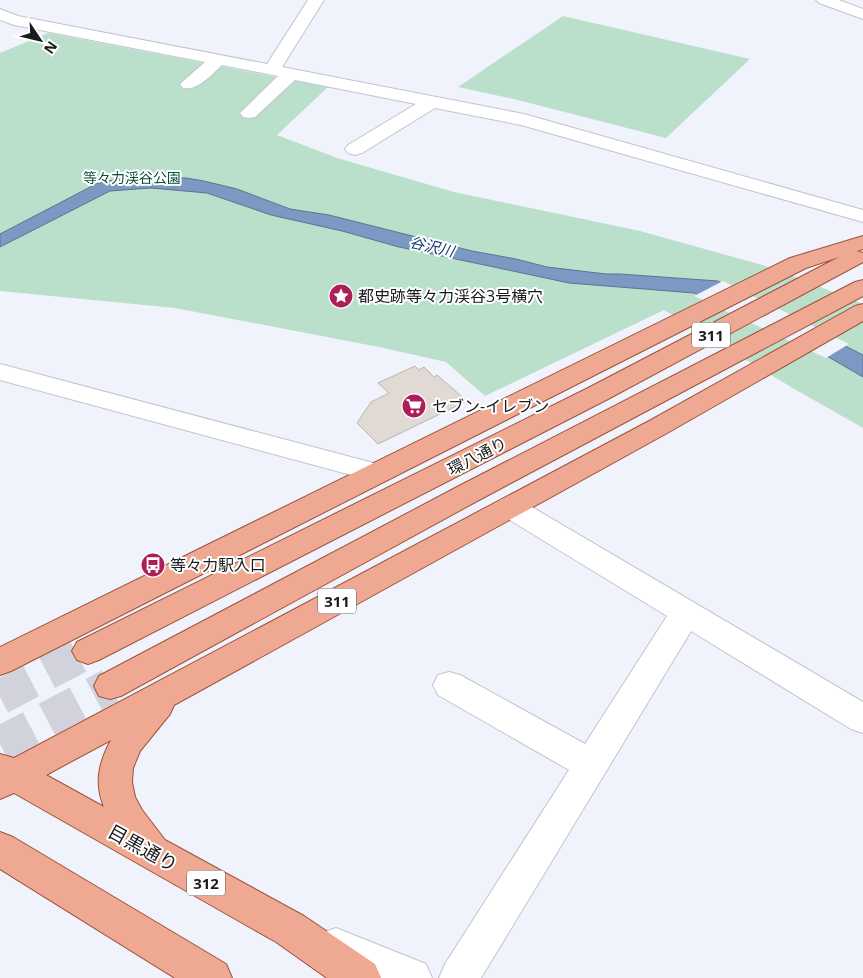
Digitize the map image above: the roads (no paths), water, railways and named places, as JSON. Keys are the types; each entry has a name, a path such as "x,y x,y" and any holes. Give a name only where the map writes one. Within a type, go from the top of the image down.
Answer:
{"main road":[{"path":"0,662 798,263 863,242"},
{"name":"環八通り","path":"88,651 599,394 822,276 863,252"},
{"name":"環八通り","path":"110,686 460,498 631,409 860,297"},
{"name":"311","path":"5,776 180,686 660,426 860,297"},
{"path":"156,856 124,812 115,791 114,768 124,747 139,724 158,704 180,686"},
{"name":"目黒通り","path":"5,776 290,929 361,978"},
{"path":"0,848 212,978"}],"street":[{"path":"272,70 316,0"},
{"path":"824,0 863,14"},
{"path":"0,14 14,20 524,120 863,216"},
{"path":"189,84 218,60"},
{"path":"249,113 291,74"},
{"path":"355,149 432,102"},
{"path":"0,372 378,473"},
{"path":"510,507 863,719"},
{"path":"459,978 686,612"},
{"path":"449,685 591,765"},
{"path":"290,929 412,978"}],"water":[{"name":"谷沢川","path":"127,177 186,178 204,181 237,189 290,209 329,215 472,251 547,267 606,274 718,281 863,355 863,377 813,348 694,293 569,283 399,247 342,231 271,215 207,193 151,188 110,191 0,247 0,234 96,184"}],"tunnel":[{"path":"0,697 88,651"},
{"path":"0,744 110,686"}],"place":[{"name":"都史跡等々力渓谷3号横穴","path":"341,296"},
{"name":"セブン-イレブン","path":"414,406"},
{"name":"等々力駅入口","path":"153,565"}],"park label":[{"name":"等々力渓谷公園","path":"132,177"}]}
